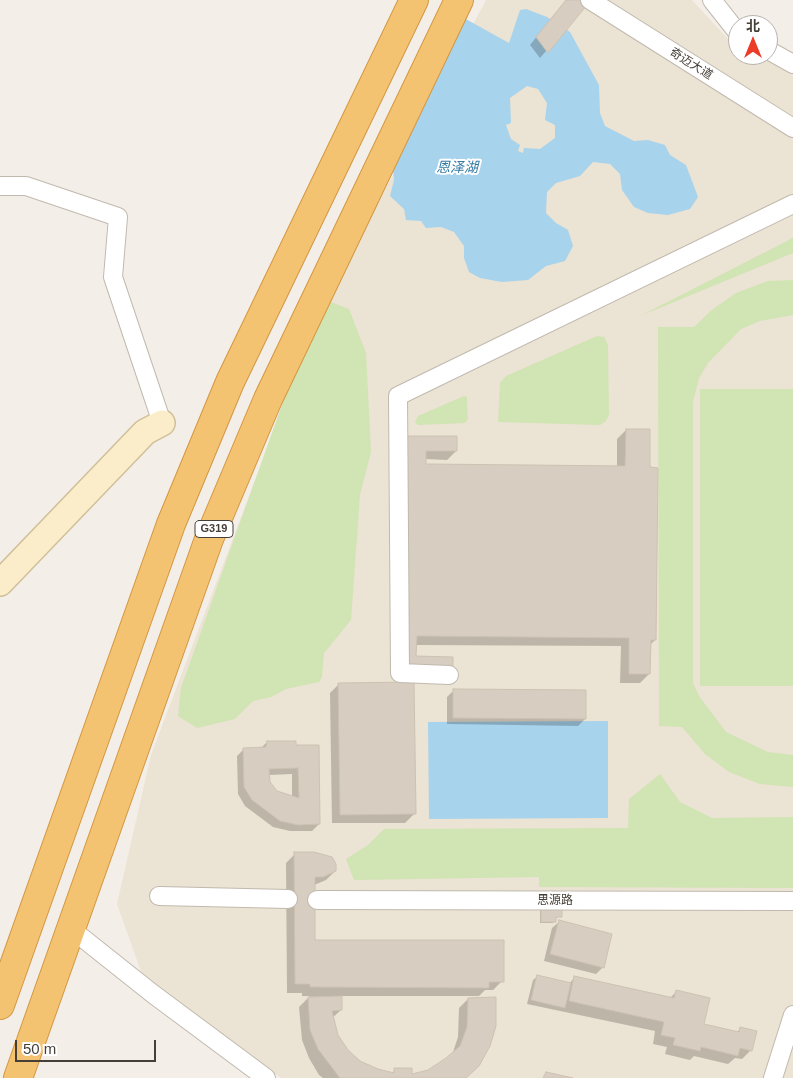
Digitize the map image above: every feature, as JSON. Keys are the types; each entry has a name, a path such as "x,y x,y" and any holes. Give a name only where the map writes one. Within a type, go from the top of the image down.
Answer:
{"highway":[{"path":"0,1005 171,524 230,382 414,0"},
{"name":"G319","path":"18,1078 209,539 268,399 459,0"}],"street":[{"name":"奇迈大道","path":"590,0 793,128"},
{"path":"712,0 728,20"},
{"path":"778,56 793,64"},
{"path":"0,186 26,186 118,217 113,276 162,423 145,432 0,583"},
{"path":"449,675 400,673 398,396 793,204"},
{"path":"159,896 288,898"},
{"name":"思源路","path":"317,900 793,901"},
{"path":"70,928 260,1076"},
{"path":"773,1078 793,1015"}],"shaded area":[{"path":"486,0 692,0 728,39 728,65 777,65 793,73 793,1078 281,1078 144,980 117,904 151,755 254,483 350,256"}],"green space":[{"path":"793,237 793,253 640,316 789,240"},
{"path":"793,280 793,315 760,321 741,329 708,363 699,378 693,402 693,683 699,696 726,732 768,752 793,755 793,787 760,784 729,772 705,754 682,727 659,726 658,327 694,327 713,309 736,293 768,281"},
{"path":"320,298 349,309 366,353 371,452 360,495 351,620 324,653 322,677 319,682 286,689 271,697 253,701 235,719 197,728 178,716 181,688"},
{"path":"597,336 604,337 608,345 609,414 606,421 600,425 498,422 500,383 506,376"},
{"path":"700,389 793,389 793,686 700,686"},
{"path":"464,396 467,397 468,419 465,423 418,425 415,422 418,416"},
{"path":"660,774 680,802 712,818 793,817 793,888 539,887 539,877 354,880 346,859 368,845 384,829 628,828 629,799"}],"water":[{"name":"恩泽湖","path":"526,9 547,17 570,32 599,85 600,113 605,126 634,141 648,140 665,145 670,155 686,165 698,197 690,209 668,215 648,213 634,207 622,190 620,174 610,164 593,162 580,176 556,183 547,192 546,213 556,223 568,230 573,246 565,261 546,266 528,280 502,282 480,278 469,272 464,258 464,246 454,232 441,227 426,228 421,221 406,220 404,209 390,196 394,180 392,159 464,18 509,43 520,10","holes":["527,86 538,89 547,103 545,120 555,125 555,138 540,149 524,148 523,153 518,151 520,145 511,139 506,125 511,123 510,98"]},
{"path":"608,721 608,818 429,819 428,722"}],"building":[{"path":"566,0 591,0 548,53 536,37"},
{"path":"626,429 650,429 650,467 658,468 656,640 651,640 650,674 629,674 629,638 417,636 416,656 453,657 453,669 405,669 407,436 457,436 457,451 426,451 426,464 625,466"},
{"path":"414,682 416,814 340,815 338,683"},
{"path":"453,689 586,690 586,719 453,718"},
{"path":"267,741 296,741 296,745 319,745 320,824 298,825 280,821 252,800 244,787 243,748 266,747","holes":["298,768 299,798 277,791 270,782 269,769"]},
{"path":"294,852 314,852 332,857 336,864 336,871 323,877 315,877 315,940 504,940 504,982 489,982 489,988 310,987 310,984 295,984"},
{"path":"541,905 562,905 562,917 556,917 556,922 541,922"},
{"path":"559,920 612,934 604,968 550,954"},
{"path":"537,975 571,983 565,1008 531,1000"},
{"path":"574,976 674,998 676,990 710,998 704,1024 739,1032 740,1027 757,1031 752,1051 740,1048 738,1056 701,1047 700,1051 673,1045 675,1038 661,1035 664,1022 569,1001"},
{"path":"342,996 342,1010 332,1011 338,1035 348,1050 360,1061 378,1069 394,1073 394,1068 412,1068 412,1074 428,1070 460,1046 467,1027 468,998 496,997 496,1026 490,1046 479,1066 466,1078 340,1078 318,1049 310,1030 308,997"},
{"path":"546,1072 573,1078 543,1078"}]}
